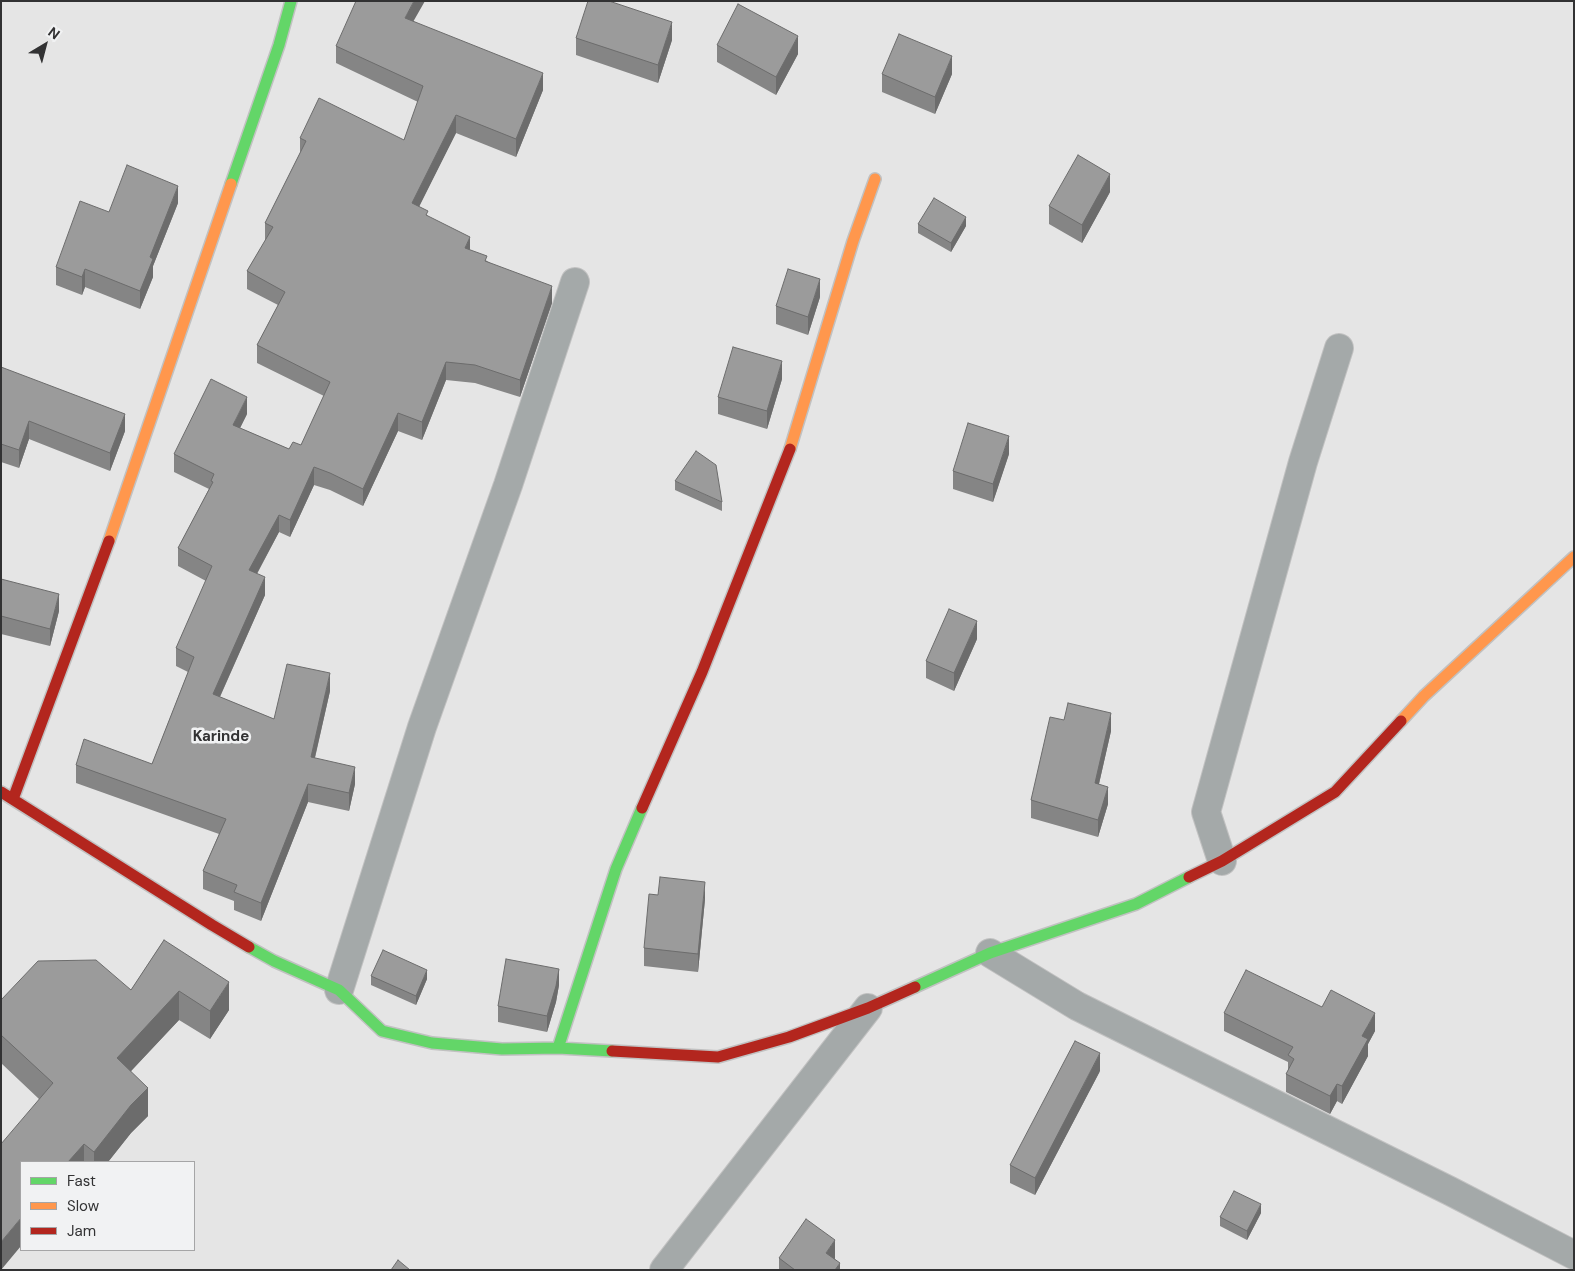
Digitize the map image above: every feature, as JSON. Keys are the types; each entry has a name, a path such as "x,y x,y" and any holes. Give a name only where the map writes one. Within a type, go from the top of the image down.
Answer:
{"street":[{"path":"13,799 103,560 279,45 291,1"},
{"path":"558,1048 616,869 702,672 790,450 853,241 875,179"},
{"path":"339,990 422,727 508,485 575,282"},
{"path":"1222,862 1206,812 1303,462 1339,348"},
{"path":"1,792 212,925 274,961 339,990 382,1031 432,1043 502,1049 558,1048 718,1057 789,1037 868,1008 990,953 1136,904 1222,862 1335,792 1424,696 1574,557"},
{"path":"990,953 1077,1006 1450,1191 1574,1255"},
{"path":"664,1270 868,1008"}],"building":[{"path":"356,1 414,1 405,18 543,73 516,139 456,115 412,203 428,211 426,215 470,237 465,248 487,256 485,261 552,286 520,380 475,365 446,362 422,422 398,413 363,489 314,467 290,520 279,515 249,570 265,577 213,694 274,719 287,664 330,673 311,757 355,767 349,793 308,784 261,903 234,892 237,885 203,871 226,819 76,765 84,739 152,764 194,657 176,648 212,566 178,548 213,482 211,481 214,474 174,454 211,379 247,397 233,425 289,449 293,442 301,445 330,382 257,345 285,292 247,271 273,227 265,223 306,141 300,138 319,98 404,140 423,86 336,46"},
{"path":"588,1 609,1 672,22 658,65 576,38"},
{"path":"738,4 798,36 776,77 717,45"},
{"path":"899,34 952,56 935,97 882,74"},
{"path":"1078,155 1110,174 1082,225 1049,206"},
{"path":"127,165 178,186 150,257 153,259 140,291 85,269 82,277 56,267 80,201 109,212"},
{"path":"934,198 966,217 951,243 918,224"},
{"path":"788,269 820,279 808,317 776,306"},
{"path":"733,347 782,361 767,411 718,397"},
{"path":"1,367 125,414 110,453 29,421 19,450 1,444"},
{"path":"968,423 1009,436 993,484 953,471"},
{"path":"696,451 716,465 722,502 675,481"},
{"path":"1,579 59,594 50,629 1,616"},
{"path":"949,609 977,621 954,673 926,661"},
{"path":"1068,703 1111,713 1095,783 1108,787 1098,820 1031,800 1050,717 1064,720"},
{"path":"660,877 705,882 698,954 644,948 649,894 658,895"},
{"path":"164,940 229,982 210,1011 179,991 117,1058 148,1088 131,1105 94,1152 84,1144 69,1161 20,1161 20,1219 1,1242 1,1144 53,1083 1,1035 1,1000 38,961 96,960 131,990"},
{"path":"383,950 427,970 416,996 371,976"},
{"path":"506,959 559,969 547,1016 498,1006"},
{"path":"1246,970 1322,1007 1331,990 1375,1013 1362,1036 1368,1039 1342,1086 1337,1084 1330,1096 1286,1074 1294,1059 1288,1055 1293,1047 1224,1013"},
{"path":"1075,1041 1100,1053 1035,1178 1010,1165"},
{"path":"1234,1191 1261,1204 1247,1231 1220,1217"},
{"path":"806,1219 835,1240 826,1253 840,1263 835,1270 795,1270 779,1258"},
{"path":"398,1260 410,1270 391,1270"}],"traffic: fast":[{"path":"231,184 279,45 291,1"},
{"path":"558,1048 616,869 642,808"},
{"path":"915,987 990,953 1136,904 1189,877"},
{"path":"249,947 274,961 339,990 382,1031 432,1043 502,1049 558,1048 612,1051"}],"traffic: slow":[{"path":"790,449 853,241 875,179"},
{"path":"109,541 231,184"},
{"path":"1401,721 1424,696 1574,557"}],"traffic: jam":[{"path":"642,808 702,672 790,449"},
{"path":"13,799 109,541"},
{"path":"1189,877 1222,861 1335,792 1401,721"},
{"path":"1,792 249,947"},
{"path":"612,1051 718,1057 789,1037 868,1008 915,987"}],"district":[{"name":"Karinde","path":"221,737"}]}
